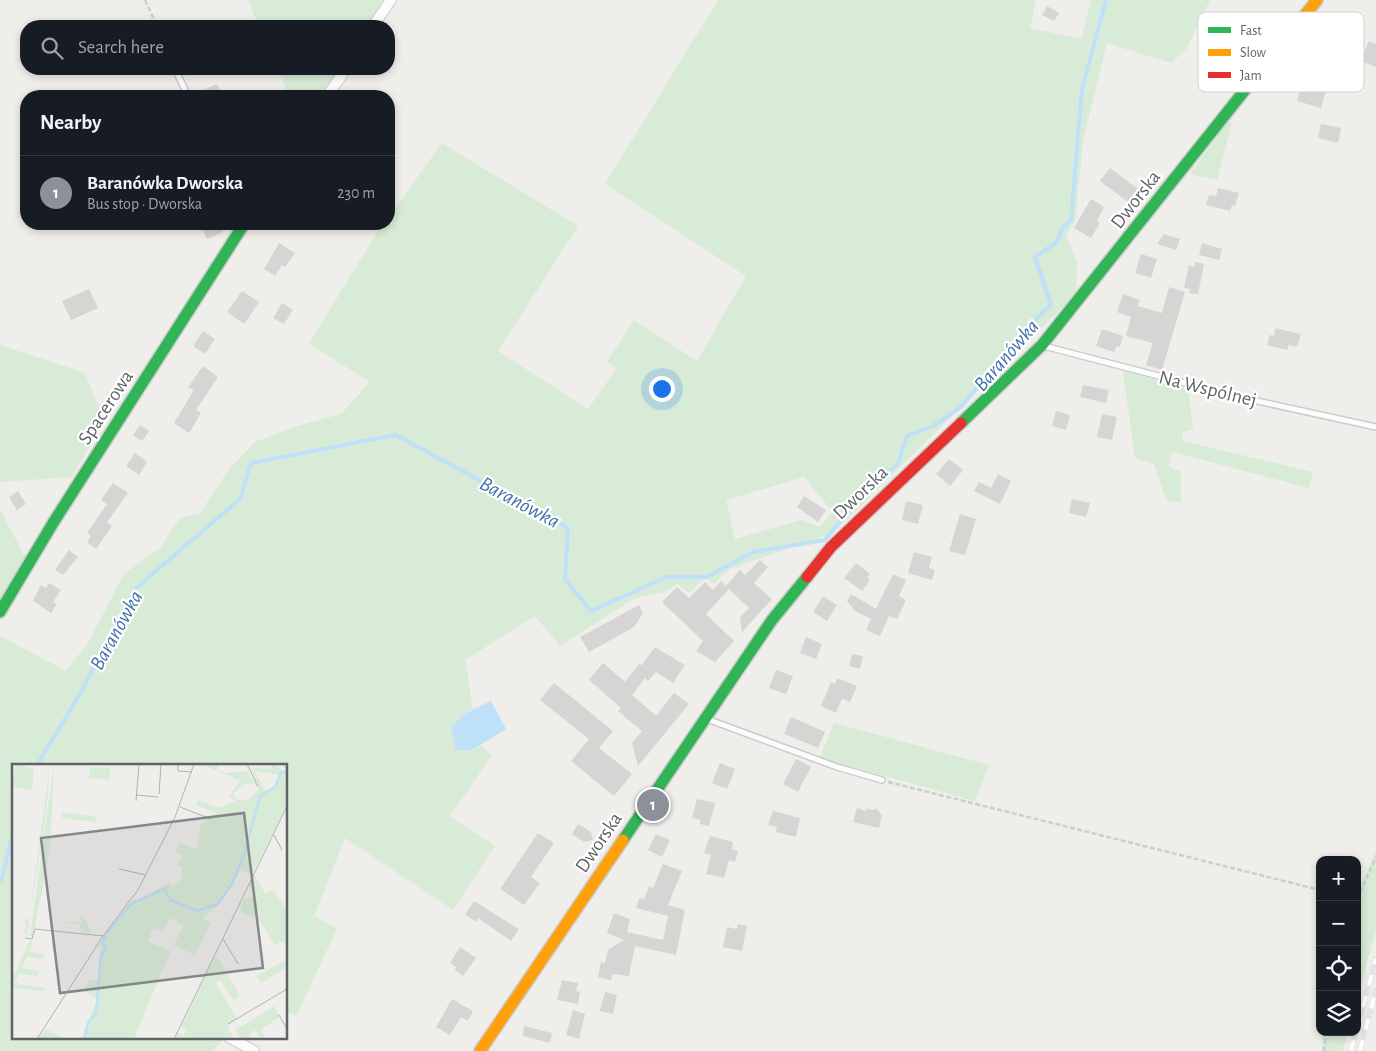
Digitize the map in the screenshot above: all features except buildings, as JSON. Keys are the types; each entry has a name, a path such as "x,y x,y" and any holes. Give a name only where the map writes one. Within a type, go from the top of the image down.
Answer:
{"street":[{"path":"377,20 391,0"},
{"name":"Dworska","path":"1307,12 1317,0"},
{"path":"332,90 342,75"},
{"name":"Dworska","path":"480,1051 772,620 831,546 1042,345 1244,92"},
{"name":"Spacerowa","path":"0,612 53,523 240,230"},
{"path":"231,1038 254,1051"}],"lane":[{"path":"179,75 185,90"},
{"name":"Na Wspólnej","path":"1042,345 1239,397 1376,427"},
{"path":"705,718 837,767 882,780"}],"path":[{"path":"145,0 154,20"},
{"path":"882,780 1316,889"},
{"path":"1361,890 1376,857"},
{"path":"1324,1051 1326,1036"}],"green space":[{"path":"248,0 385,0 372,20 256,20"},
{"path":"718,0 1036,0 1030,28 1081,39 1091,0 1210,0 1204,12 1198,12 1198,25 1187,48 1171,63 1107,43 1083,141 1075,222 1066,235 1077,264 1076,294 833,533 730,569 714,584 705,578 689,593 677,584 664,592 635,598 560,646 535,616 465,660 473,709 464,714 456,750 472,750 482,746 492,755 450,816 495,846 453,910 345,838 314,916 337,929 296,1016 288,1014 288,764 12,764 12,1038 225,1038 212,1051 0,1051 0,636 66,671 88,643 124,574 160,548 180,518 200,513 230,468 255,442 294,427 341,414 370,382 309,344 376,234 379,230 395,230 395,209 442,143 578,226 498,351 588,409 617,368 607,362 634,320 697,361 746,276 605,184","holes":["804,477 833,512 820,527 801,520 735,539 726,500"]},
{"path":"280,75 336,75 326,90 286,90"},
{"path":"1228,122 1232,123 1217,180 1190,174"},
{"path":"0,345 85,373 104,420 72,477 0,482"},
{"path":"1123,371 1188,388 1193,429 1183,432 1182,441 1313,472 1309,488 1172,452 1169,467 1181,472 1181,503 1166,500 1154,464 1135,458"},
{"path":"0,510 26,558 0,603"},
{"path":"834,723 989,765 975,801 820,758"},
{"path":"1376,851 1376,930 1361,984 1361,901 1361,884"},
{"path":"1323,1036 1347,1036 1343,1051 1322,1051"}],"water":[{"path":"491,701 506,729 472,750 456,750 451,728 464,714"}],"waterway":[{"name":"Baranówka","path":"38,764 80,694 135,589 240,499 251,463 396,435 568,528 565,579 591,611 666,577 707,577 753,552 825,540 865,490 898,464 907,436 933,426 961,407 985,378 1003,365 1018,336 1051,305 1035,257 1057,242 1063,227 1071,221 1082,89 1106,0"},
{"name":"Baranówka","path":"0,880 2,879 12,836"}],"railway":[{"path":"1361,1013 1376,959"},
{"path":"1360,1051 1376,990"},
{"path":"1351,1051 1355,1036"}],"traffic: fast":[{"path":"961,423 1042,345 1243,92"},
{"path":"0,612 53,523 240,230"},
{"path":"623,840 772,620 807,577"}],"traffic: slow":[{"path":"1307,12 1317,0"},
{"path":"480,1051 623,840"}],"traffic: jam":[{"path":"807,577 831,547 961,423"}],"place":[{"name":"Baranówka Dworska","path":"653,805"}]}
